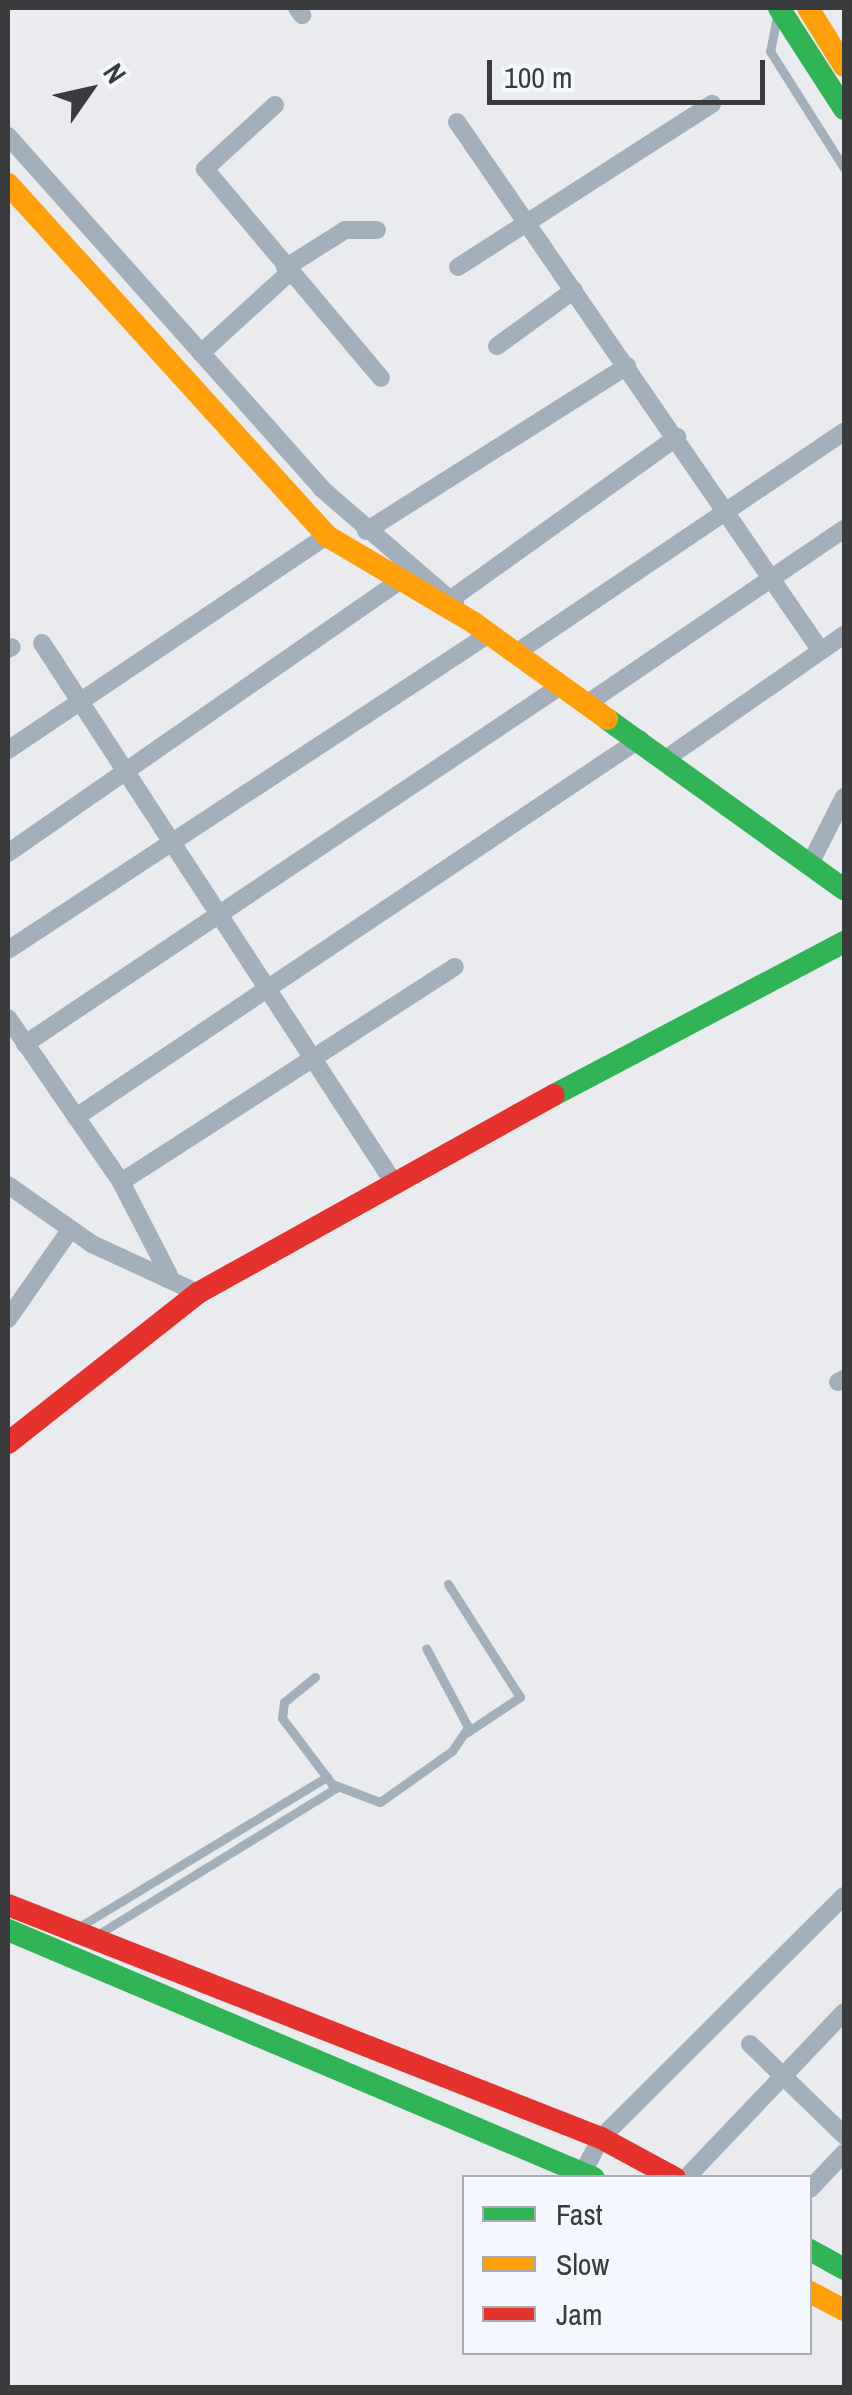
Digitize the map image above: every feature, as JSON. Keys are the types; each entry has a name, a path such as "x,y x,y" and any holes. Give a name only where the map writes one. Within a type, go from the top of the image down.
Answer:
{"street":[{"path":"792,11 841,52"},
{"path":"792,11 844,109"},
{"path":"458,266 528,225 712,104"},
{"path":"275,105 205,169 381,378"},
{"path":"457,122 728,511 821,652"},
{"path":"8,136 366,532 445,603 667,758 844,889"},
{"path":"8,184 327,536 396,583 445,603"},
{"path":"201,353 287,271 344,230 378,230"},
{"path":"497,346 574,290"},
{"path":"366,532 627,366"},
{"path":"516,653 844,432"},
{"path":"445,603 676,437"},
{"path":"588,703 844,529"},
{"path":"8,750 327,536"},
{"path":"8,853 128,774 396,583"},
{"path":"8,950 173,844 482,629"},
{"path":"667,758 844,635"},
{"path":"42,644 392,1180"},
{"path":"26,1044 562,685"},
{"path":"76,1117 640,739"},
{"path":"811,862 844,797"},
{"path":"8,1443 198,1293 392,1180 844,942"},
{"path":"122,1182 455,966"},
{"path":"8,1018 122,1182 170,1276"},
{"path":"10,1193 70,1230 198,1293"},
{"path":"8,1319 70,1230"},
{"path":"8,1930 588,2174 601,2138 844,1896"},
{"path":"8,1905 601,2138 669,2175"},
{"path":"689,2175 844,2012"},
{"path":"750,2044 844,2135"},
{"path":"812,2187 844,2153"},
{"path":"812,2251 844,2269"},
{"path":"812,2293 844,2310"}],"lane":[{"path":"792,11 770,51 844,168"},
{"path":"315,1678 279,1712 338,1788 380,1802 466,1733 520,1697 448,1584"},
{"path":"426,1648 466,1711 466,1733"},
{"path":"82,1934 326,1777"},
{"path":"82,1934 338,1788"}],"traffic: fast":[{"path":"779,8 844,109"},
{"path":"607,719 844,889"},
{"path":"554,1095 844,942"},
{"path":"8,1930 587,2175"},
{"path":"812,2251 844,2269"}],"traffic: slow":[{"path":"808,8 844,66"},
{"path":"8,184 327,536 474,623 607,719"},
{"path":"812,2293 844,2310"}],"traffic: jam":[{"path":"8,1443 198,1293 554,1095"},
{"path":"8,1905 601,2138 669,2175"}]}
